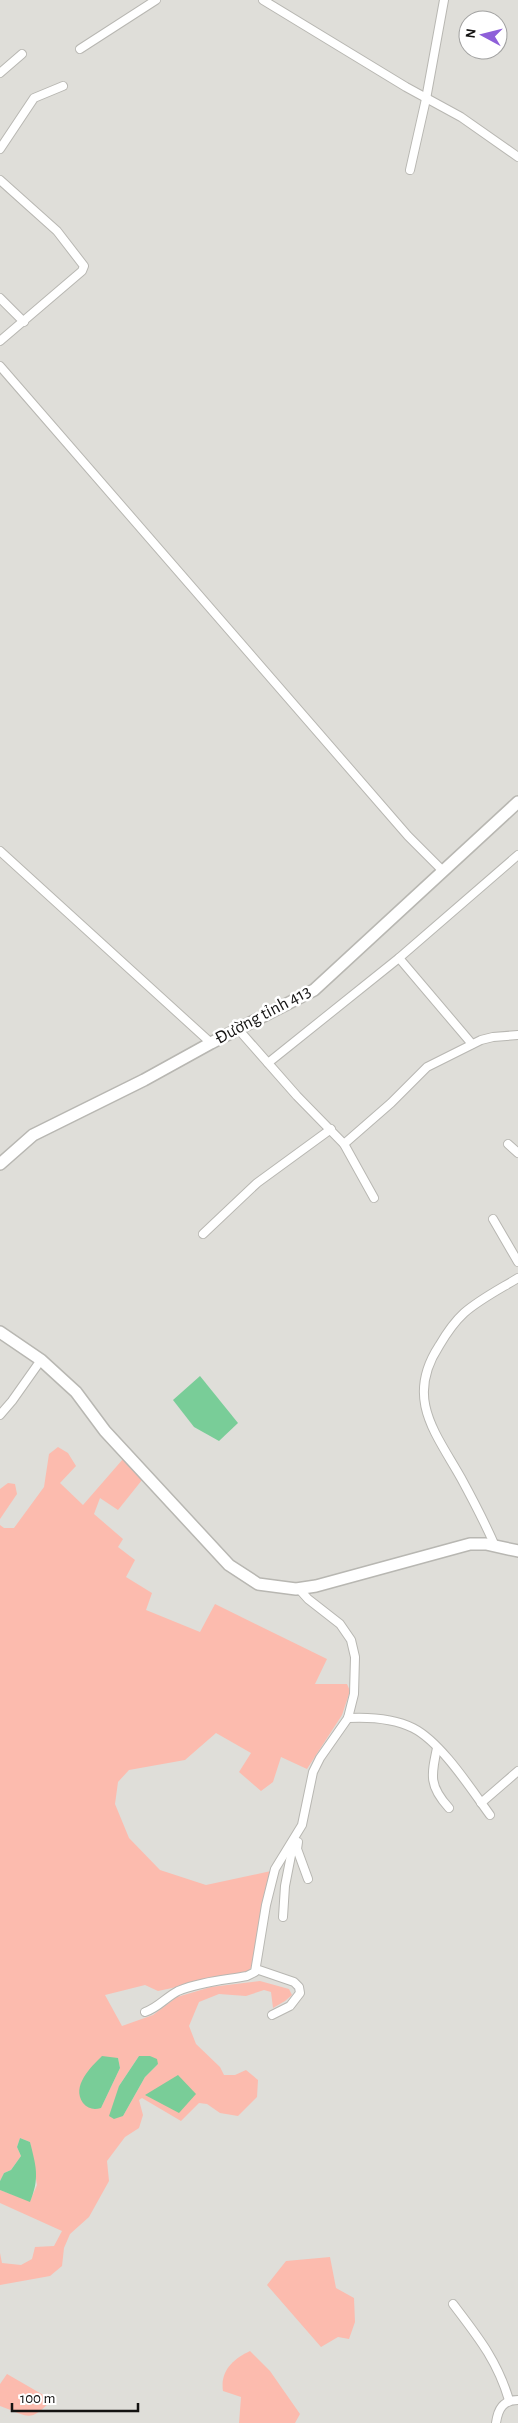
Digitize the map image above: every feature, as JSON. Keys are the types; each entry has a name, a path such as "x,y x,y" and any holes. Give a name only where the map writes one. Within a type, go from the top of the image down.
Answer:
{"main road":[{"name":"Đường tỉnh 413","path":"0,1164 33,1135 144,1080 210,1043 314,990 518,802"},
{"path":"0,1332 41,1360 76,1392 105,1431 229,1565 258,1584 299,1589 470,1544 495,1546 518,1551"}],"street":[{"path":"80,49 156,0"},
{"path":"263,0 426,99 461,117 518,157"},
{"path":"410,170 426,99 444,0"},
{"path":"0,73 22,54"},
{"path":"0,149 34,98 63,86"},
{"path":"0,180 57,231 84,266 84,269 0,341"},
{"path":"0,298 24,322"},
{"path":"0,366 408,836 443,871"},
{"path":"0,851 210,1043"},
{"path":"268,1063 399,958 518,856"},
{"path":"399,958 472,1044"},
{"path":"238,1029 344,1144 374,1198"},
{"path":"344,1144 391,1103 427,1068 472,1044 493,1037 518,1035"},
{"path":"203,1234 257,1183 331,1129"},
{"path":"508,1144 518,1153"},
{"path":"493,1219 518,1262"},
{"path":"495,1546 462,1479 431,1426 424,1399 423,1384 428,1365 452,1326 465,1312 518,1278"},
{"path":"0,1415 41,1360"},
{"path":"299,1589 308,1599 340,1624 354,1646 354,1694 348,1718 320,1758 313,1772 299,1833 297,1849 308,1879"},
{"path":"348,1718 368,1717 402,1723 419,1731 437,1748 490,1815"},
{"path":"437,1748 432,1776 433,1787 449,1808"},
{"path":"481,1803 518,1770"},
{"path":"145,2012 152,2010 171,1995 185,1989 250,1975 256,1969 270,1886 279,1860 299,1833"},
{"path":"283,1917 285,1886 294,1840"},
{"path":"256,1969 298,1983 300,1987 300,1993 290,2006 272,2015"},
{"path":"454,2304 483,2342 498,2366 509,2400"},
{"path":"496,2423 500,2407 509,2400 518,2400"}],"shaded area":[{"path":"200,1376 238,1423 219,1441 194,1427 173,1400"},
{"path":"58,1447 68,1453 76,1466 60,1483 83,1505 123,1459 142,1480 118,1510 100,1498 94,1514 123,1539 118,1547 135,1560 126,1577 152,1593 146,1610 200,1632 215,1604 327,1659 315,1684 347,1684 350,1691 342,1715 307,1769 281,1757 273,1782 261,1791 239,1772 251,1753 216,1733 185,1760 129,1770 118,1782 115,1804 129,1838 160,1870 206,1885 271,1871 252,1966 248,1972 158,1991 145,1985 105,1995 122,2026 153,2015 177,1997 211,1987 260,1981 289,1989 292,1995 273,2008 271,1992 264,1990 246,1996 219,1994 199,2002 189,2026 196,2044 220,2067 224,2075 235,2075 246,2070 258,2080 257,2097 238,2116 220,2113 207,2104 199,2103 181,2121 142,2098 139,2100 143,2115 139,2128 125,2137 107,2161 109,2181 89,2217 70,2234 64,2248 62,2266 50,2276 0,2285 0,2253 2,2263 21,2265 32,2259 35,2247 54,2246 62,2231 0,2203 0,2190 30,2201 37,2185 30,2142 20,2138 17,2147 21,2156 11,2170 4,2173 0,2181 0,1525 4,1528 14,1528 44,1487 49,1454","holes":["139,2056 150,2056 158,2064 145,2077 123,2116 119,2086","118,2058 120,2068 101,2108"]},
{"path":"8,1483 15,1484 17,1494 0,1519 0,1489"},
{"path":"102,2056 118,2058 120,2068 101,2108 96,2109 87,2107 83,2103 79,2090 84,2077"},
{"path":"139,2056 150,2056 157,2059 158,2064 145,2077 123,2116 114,2119 109,2116 119,2086"},
{"path":"178,2075 196,2094 179,2113 145,2095"},
{"path":"20,2138 30,2142 35,2165 36,2179 30,2202 0,2190 0,2181 4,2173 11,2170 21,2156 17,2147"},
{"path":"330,2257 336,2288 354,2298 355,2322 349,2339 338,2337 321,2347 267,2285 286,2261"},
{"path":"250,2351 270,2371 300,2414 295,2423 239,2423 241,2397 223,2391 224,2377 233,2362"},
{"path":"7,2374 52,2400 38,2412 29,2416 0,2406 0,2384"}]}
